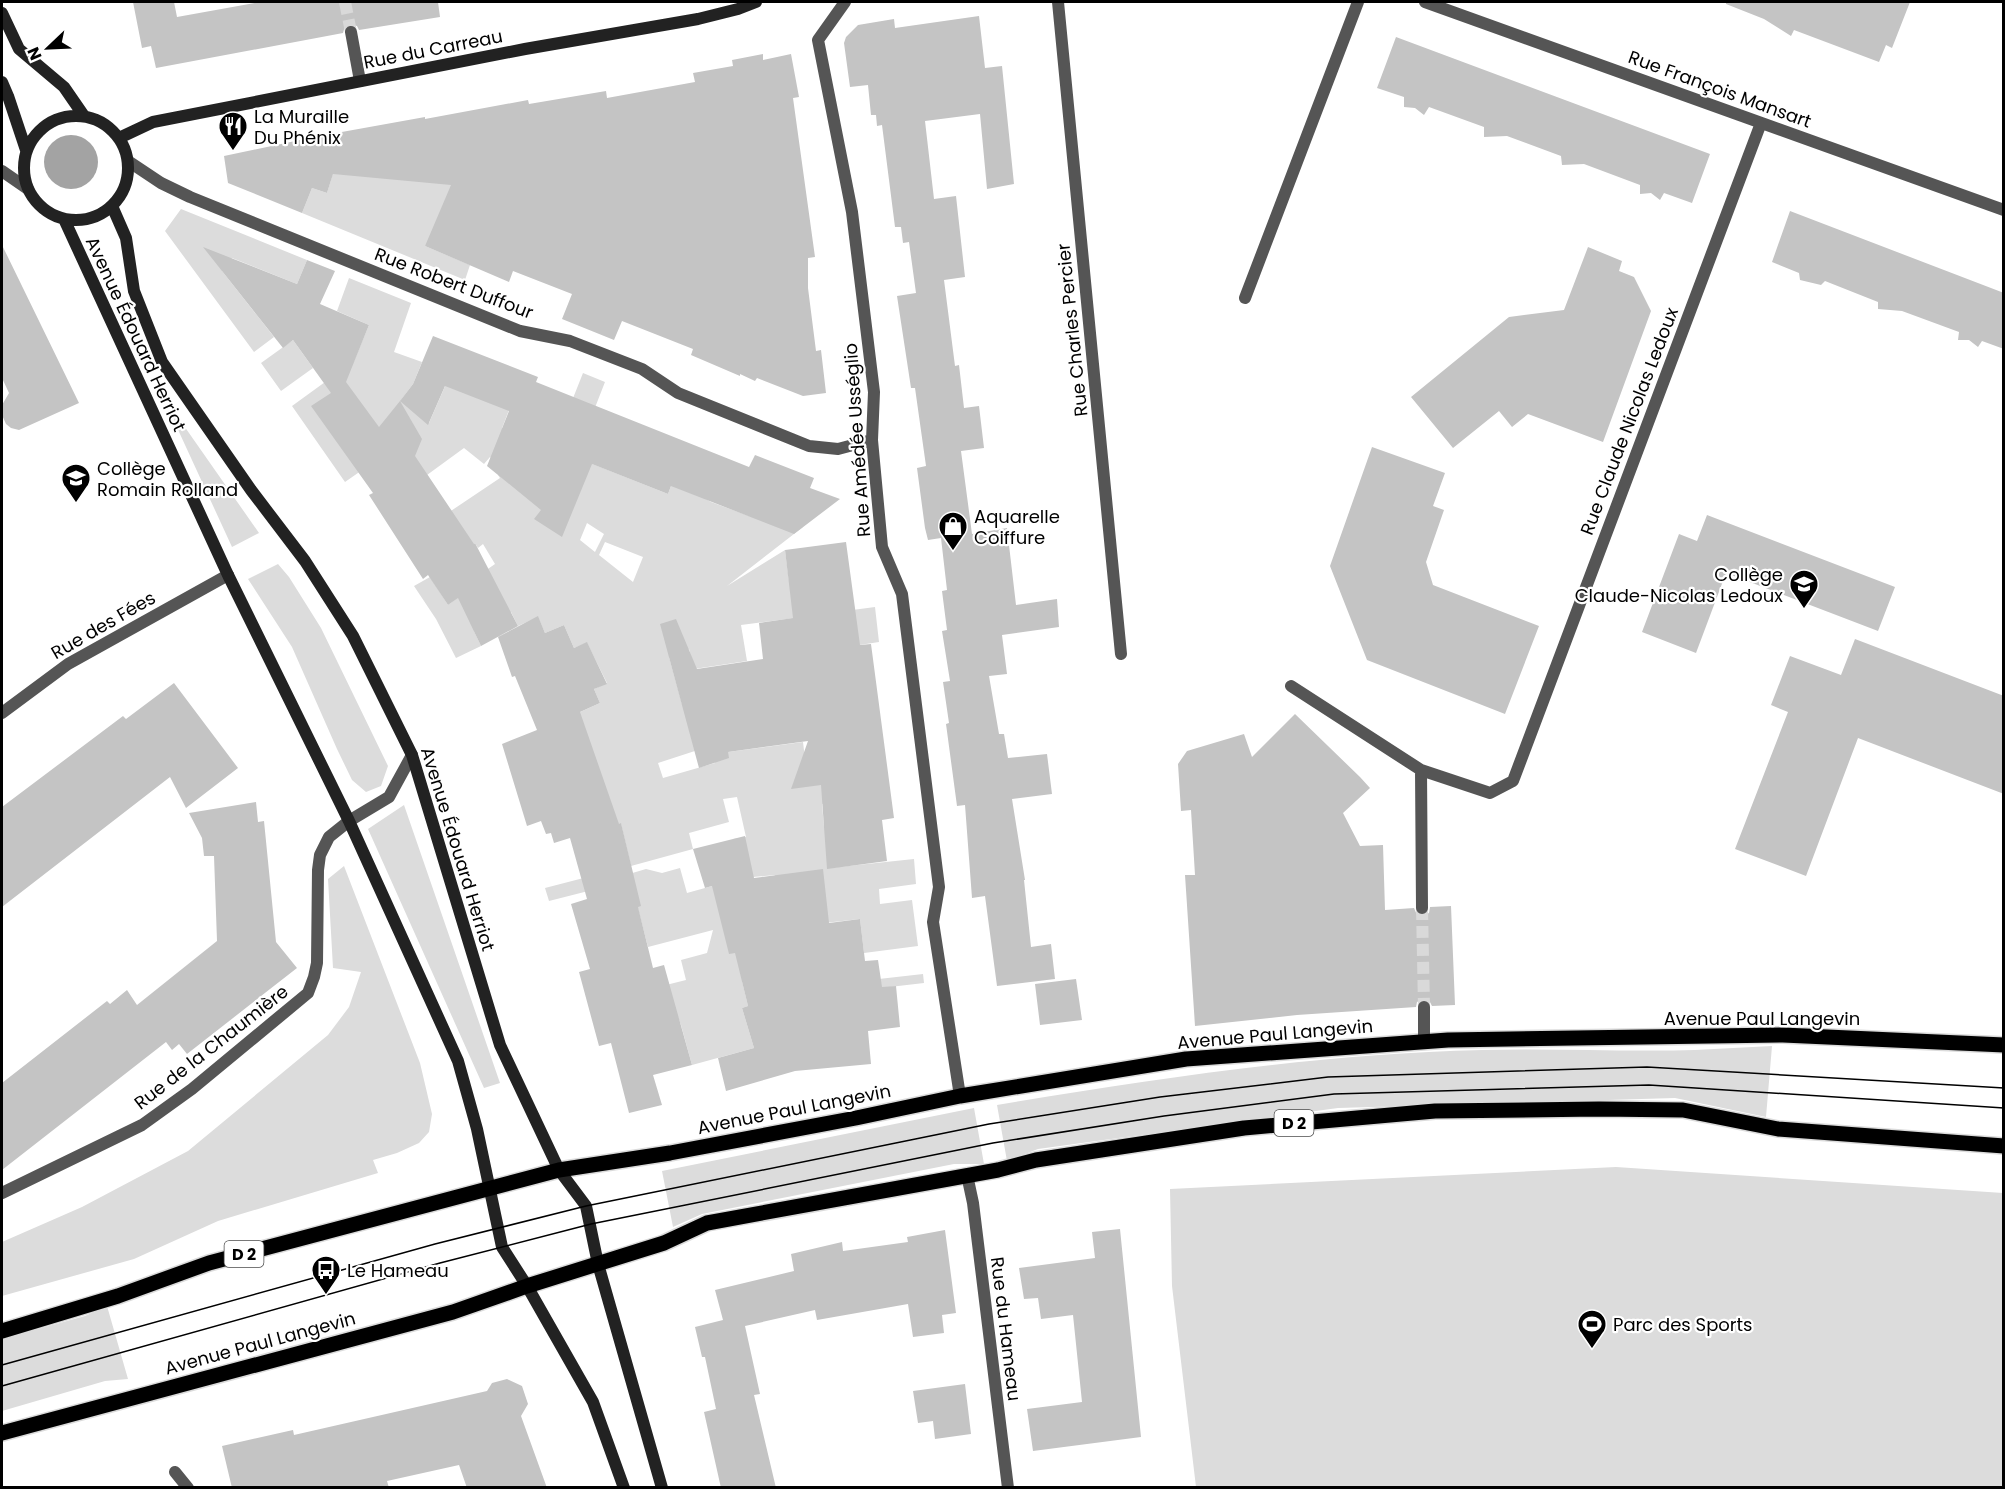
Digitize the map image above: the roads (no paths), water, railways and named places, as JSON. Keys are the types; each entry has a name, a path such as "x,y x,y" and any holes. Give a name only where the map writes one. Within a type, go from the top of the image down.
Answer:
{"main road":[{"name":"Avenue Paul Langevin","path":"2,1331 118,1296 209,1263 560,1170 682,1151 960,1096 1186,1059 1424,1041 1783,1035 2004,1045"},
{"name":"Avenue Paul Langevin","path":"2,1433 453,1312 664,1243 707,1223 998,1170 1036,1160 1244,1128 1434,1111 1683,1110 1778,1130 2004,1146"}],"street":[{"name":"Rue du Carreau","path":"118,138 153,122 525,49 698,19 756,2"},
{"name":"Rue Amédée Usséglio","path":"845,2 818,40 852,212 874,392 872,440 882,546 902,594 939,887 933,922 960,1096"},
{"name":"Rue Charles Percier","path":"1058,2 1121,654"},
{"path":"1245,298 1358,2"},
{"name":"Rue François Mansart","path":"1425,2 2004,210"},
{"path":"2,13 19,49 64,87 84,116"},
{"path":"351,32 360,81"},
{"path":"2,82 26,150"},
{"path":"69,116 84,116 109,127 118,138 128,161 128,178 122,193 112,206 98,216 81,221 64,219 49,213 36,203 24,177 23,163 26,150 34,136 44,126 69,116"},
{"name":"Rue Claude Nicolas Ledoux","path":"1291,686 1421,770 1490,793 1513,780 1761,123"},
{"name":"Rue Robert Duffour","path":"128,161 161,183 190,197 520,331 570,341 642,369 678,393 809,446 838,449 872,440"},
{"path":"2,171 28,189"},
{"name":"Avenue Édouard Herriot","path":"112,206 126,238 134,291 162,362 250,490 305,561 353,636 412,755 500,1046 560,1170"},
{"name":"Avenue Édouard Herriot","path":"64,219 228,575 349,821 458,1061 477,1129 490,1188"},
{"name":"Rue des Fées","path":"2,713 68,664 228,575"},
{"name":"Rue de la Chaumière","path":"2,1193 142,1125 192,1089 308,993 317,963 320,855 329,837 349,821 389,797 412,755"},
{"path":"1421,770 1422,908"},
{"path":"1424,1007 1424,1041"},
{"path":"560,1170 586,1206 598,1264 662,1488"},
{"name":"Rue du Hameau","path":"967,1175 973,1203 1008,1488"},
{"path":"490,1188 502,1247 527,1286 593,1402 624,1488"},
{"path":"175,1472 188,1488"}],"tunnel":[{"path":"345,2 351,32"},
{"path":"1422,908 1424,1007"}],"tram line":[{"path":"2,1365 435,1244 586,1206 989,1124 1160,1097 1328,1077 1647,1067 2004,1088"},
{"path":"2,1386 440,1263 591,1224 993,1143 1164,1116 1334,1094 1649,1085 2004,1108"}],"place":[{"name":"La Muraille Du Phénix","path":"233,152"},
{"name":"Collège Romain Rolland","path":"76,504"},
{"name":"Aquarelle Coiffure","path":"953,552"},
{"name":"Collège Claude-Nicolas Ledoux","path":"1804,610"},
{"name":"Le Hameau","path":"326,1296"},
{"name":"Parc des Sports","path":"1592,1350"}]}
